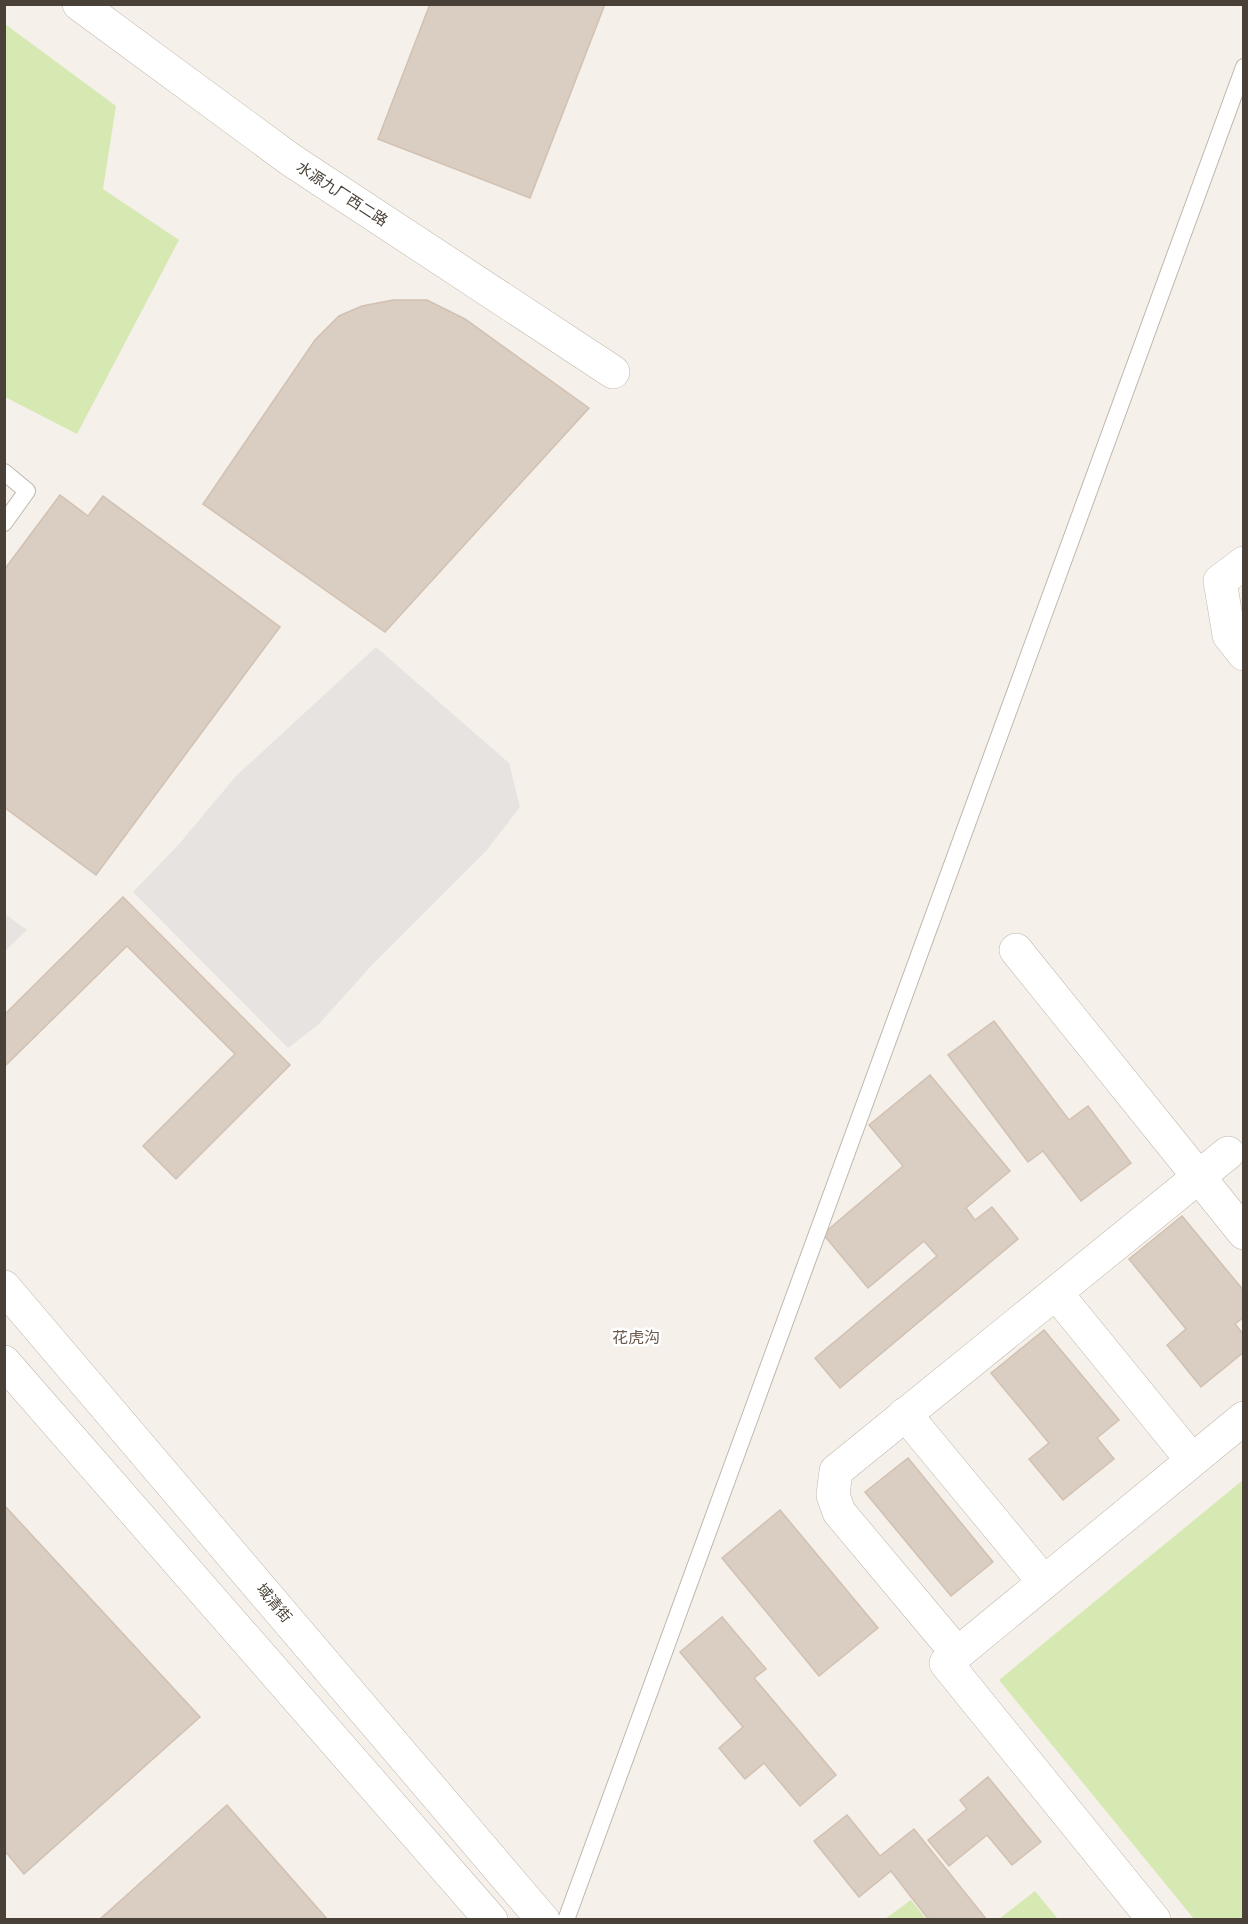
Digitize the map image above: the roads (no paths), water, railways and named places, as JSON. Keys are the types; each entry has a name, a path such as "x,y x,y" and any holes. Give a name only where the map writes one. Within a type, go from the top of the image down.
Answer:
{"street":[{"name":"水源九厂西二路","path":"79,4 291,160 613,372"},
{"path":"1244,563 1220,581 1228,635 1244,654"},
{"path":"1016,950 1244,1233"},
{"path":"957,1653 839,1512 833,1495 836,1471 1228,1153"},
{"name":"域清街","path":"4,1287 543,1920"},
{"path":"1056,1293 1192,1461"},
{"path":"4,1362 491,1920"},
{"path":"905,1414 1044,1582"},
{"path":"1154,1920 946,1663 1244,1418"}],"lane":[{"path":"566,1920 1244,67"},
{"path":"4,472 27,491 4,523"}],"district":[{"name":"花虎沟","path":"636,1337"}]}
